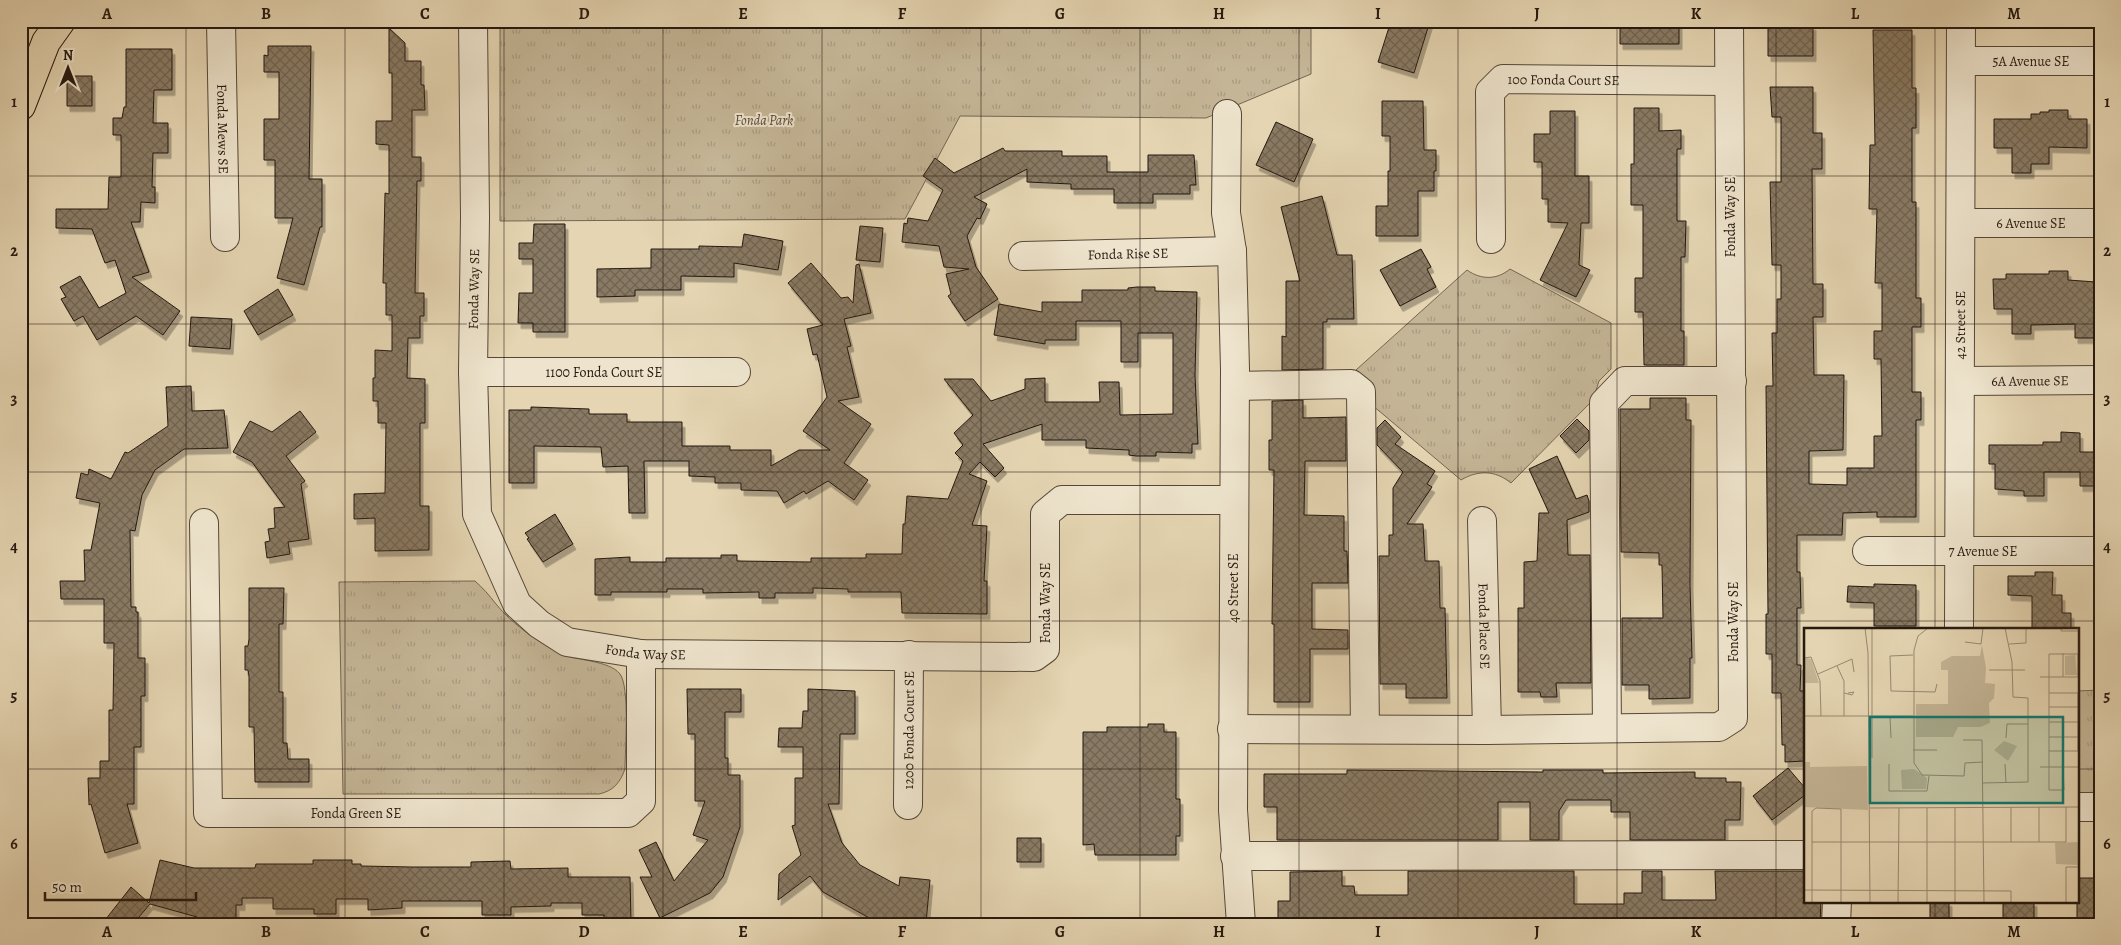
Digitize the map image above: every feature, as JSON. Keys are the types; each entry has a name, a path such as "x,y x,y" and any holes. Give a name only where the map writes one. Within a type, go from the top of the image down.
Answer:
{"main road":[{"path":"21,106 46,42 61,21"}],"street":[{"name":"Fonda Mews SE","path":"221,21 225,237"},
{"name":"Fonda Way SE","path":"473,21 476,217 473,372 477,514 517,604 539,624 567,642 641,654 909,655 1034,658 1045,649 1044,514 1062,500 1234,500"},
{"name":"Fonda Way SE","path":"1232,729 1487,730 1719,727 1733,718 1729,21"},
{"name":"42 Street SE","path":"1959,628 1961,21"},
{"name":"5A Avenue SE","path":"1961,61 2100,61"},
{"name":"100 Fonda Court SE","path":"1491,239 1490,92 1503,79 1729,82"},
{"name":"40 Street SE","path":"1227,114 1226,213 1232,251 1235,386 1232,729 1235,856 1241,924"},
{"name":"6 Avenue SE","path":"1961,223 2100,223"},
{"name":"Fonda Rise SE","path":"1023,256 1232,251"},
{"name":"1100 Fonda Court SE","path":"473,372 736,372"},
{"path":"1607,728 1604,403 1625,380 1732,380"},
{"name":"6A Avenue SE","path":"1960,380 2100,380"},
{"path":"1235,386 1351,384 1361,392 1365,730"},
{"name":"Fonda Place SE","path":"1482,521 1487,730"},
{"name":"Fonda Green SE","path":"204,522 208,813 628,813 641,801 641,654"},
{"name":"7 Avenue SE","path":"1867,552 2100,551"},
{"name":"1200 Fonda Court SE","path":"908,805 909,655"},
{"path":"2078,807 2100,807"},
{"path":"1235,856 1804,855"},
{"path":"1836,924 1837,902"}],"green space":[{"name":"Fonda Park","path":"500,21 1311,21 1311,74 1206,118 960,116 905,219 500,221"},
{"path":"1510,269 1611,323 1611,369 1599,381 1593,400 1511,483 1499,476 1486,473 1474,474 1461,480 1372,405 1367,386 1356,370 1467,270 1478,276 1494,277"},
{"path":"475,581 502,611 525,632 542,643 566,656 600,663 615,669 620,674 623,681 626,705 625,769 621,778 615,786 599,794 343,794 339,582"},
{"path":"2100,690 2100,789 2092,794 2078,794 2078,691"}],"building":[{"path":"1391,21 1430,21 1414,73 1378,62"},
{"path":"1620,21 1679,21 1679,44 1620,44"},
{"path":"1768,24 1813,25 1813,56 1768,56"},
{"path":"389,28 405,43 405,61 421,61 421,85 424,85 425,110 412,110 412,157 421,157 421,181 417,181 415,293 424,293 424,316 420,316 420,338 408,338 407,378 425,379 425,423 420,423 420,506 429,506 429,550 375,551 375,518 354,519 354,494 385,493 386,423 378,423 378,401 373,401 373,378 375,378 375,350 392,351 392,315 386,315 386,283 383,283 385,193 389,194 389,145 376,144 376,121 392,121 392,73 389,73"},
{"path":"1873,30 1912,30 1912,88 1916,88 1916,128 1912,128 1912,202 1916,202 1916,298 1921,298 1921,327 1912,327 1912,392 1921,392 1921,420 1916,420 1916,517 1877,517 1877,512 1843,513 1842,535 1797,535 1797,572 1800,572 1801,608 1797,608 1797,665 1801,665 1800,691 1804,691 1804,761 1785,762 1785,745 1782,745 1781,693 1772,693 1772,654 1766,654 1766,614 1768,614 1766,386 1773,386 1772,333 1777,333 1777,299 1781,299 1781,265 1772,265 1770,182 1781,182 1781,117 1772,117 1770,87 1813,87 1813,133 1822,133 1822,169 1812,169 1813,284 1823,284 1823,317 1813,317 1814,375 1844,375 1843,450 1809,451 1809,484 1847,485 1847,468 1874,468 1874,436 1882,436 1881,359 1874,359 1874,331 1882,331 1882,283 1875,283 1877,209 1869,209 1870,145 1875,145"},
{"path":"268,46 311,46 309,179 322,179 322,227 320,227 304,285 277,278 293,218 275,218 275,160 264,160 264,119 279,119 279,72 264,72 264,55 268,56"},
{"path":"126,49 172,49 172,90 154,90 153,123 168,123 168,153 153,153 152,187 155,187 155,203 141,202 140,222 131,222 149,272 132,277 180,311 163,335 136,316 97,340 83,316 74,321 61,299 66,297 60,287 80,276 99,308 126,293 115,260 105,263 92,229 56,228 56,209 108,209 109,177 121,177 121,135 113,135 113,118 122,118 124,107 126,107"},
{"path":"67,76 92,76 92,106 67,106"},
{"path":"1382,101 1423,101 1424,150 1436,150 1436,171 1434,171 1434,191 1418,191 1418,236 1376,236 1376,206 1388,206 1388,171 1390,171 1390,136 1382,136"},
{"path":"1634,108 1659,108 1659,131 1681,130 1681,149 1677,149 1677,221 1686,221 1685,257 1681,257 1681,331 1684,331 1684,365 1644,365 1643,312 1635,312 1635,278 1643,278 1643,205 1631,205 1631,164 1634,164"},
{"path":"2049,110 2068,110 2068,119 2087,119 2087,148 2049,147 2049,164 2031,164 2031,173 2012,173 2012,148 1994,148 1994,119 2031,119 2031,114 2049,112"},
{"path":"1550,111 1575,111 1575,176 1589,176 1589,223 1581,223 1579,265 1590,270 1576,297 1540,280 1568,223 1548,222 1548,199 1542,199 1542,162 1534,162 1534,134 1550,134"},
{"path":"1276,122 1313,139 1294,182 1256,165"},
{"path":"1003,148 1005,151 1062,151 1062,156 1107,156 1107,172 1148,172 1148,155 1194,155 1196,185 1190,185 1190,194 1153,194 1153,203 1114,203 1114,189 1071,189 1071,184 1027,182 1027,169 974,197 987,204 980,219 977,218 967,236 976,267 998,299 965,321 948,296 951,294 946,274 969,269 944,267 939,246 902,242 904,223 907,224 908,218 928,221 943,190 923,176 935,158 954,173"},
{"path":"1322,196 1337,255 1352,255 1354,319 1327,319 1327,322 1323,322 1323,369 1282,370 1282,336 1286,337 1286,281 1300,281 1281,207"},
{"path":"534,224 565,224 565,332 533,332 533,323 518,323 519,293 533,293 533,259 519,259 519,243 533,243"},
{"path":"860,226 883,228 880,262 856,260"},
{"path":"744,234 783,241 778,270 734,263 734,277 681,276 681,290 635,290 635,296 597,297 597,269 651,268 651,249 699,249 699,246 742,247"},
{"path":"1421,249 1431,267 1427,269 1436,287 1400,306 1380,270"},
{"path":"811,263 841,298 848,297 853,303 856,265 859,264 871,313 844,319 851,346 847,347 859,397 838,401 871,424 844,463 868,480 854,500 828,481 806,494 804,491 784,503 777,491 741,490 741,483 715,483 715,477 689,476 689,461 644,461 645,513 629,513 628,466 603,467 601,447 534,446 534,483 509,483 509,410 531,410 531,407 589,409 589,414 627,414 627,422 682,422 682,446 730,446 730,450 771,450 771,466 799,450 830,450 803,431 827,397 817,354 813,355 807,329 823,325 788,283"},
{"path":"2049,271 2068,271 2068,280 2096,282 2096,307 2100,307 2100,338 2075,338 2075,324 2031,325 2031,334 2012,334 2012,309 1994,309 1993,279 2006,279 2006,274 2049,274"},
{"path":"1155,287 1155,291 1197,292 1195,375 1198,444 1192,444 1192,453 1156,452 1156,456 1136,456 1129,455 1129,450 1086,448 1086,440 1042,440 1042,424 983,444 1004,468 995,477 980,462 969,474 987,481 972,525 987,526 984,581 987,581 987,614 902,613 901,592 848,592 848,589 813,588 813,593 775,593 775,598 759,598 759,592 703,593 703,589 667,589 667,592 611,592 611,595 595,595 595,559 630,557 630,562 666,562 666,558 721,558 721,555 737,555 737,561 811,562 811,558 866,558 866,554 902,554 903,524 905,524 907,496 948,499 963,461 955,453 963,445 954,433 973,415 944,379 973,379 991,401 1025,389 1025,379 1045,378 1045,402 1100,402 1099,382 1119,382 1120,415 1173,414 1173,333 1138,333 1138,362 1121,362 1121,321 1076,321 1076,340 1045,340 1045,344 994,335 999,304 1042,312 1042,302 1082,302 1082,290 1128,290 1128,288"},
{"path":"278,289 293,315 258,335 244,311"},
{"path":"191,317 232,319 230,349 189,346"},
{"path":"191,386 192,411 224,410 228,448 184,449 155,470 142,495 135,531 130,530 131,607 136,607 136,612 138,612 138,658 145,658 145,696 141,696 141,747 134,747 134,804 127,804 138,843 105,853 91,804 89,805 88,778 100,778 100,761 109,761 109,710 113,710 114,643 104,643 104,599 61,599 60,581 85,581 84,550 91,550 100,503 76,498 81,473 88,475 89,469 111,479 125,452 128,453 168,426 166,387"},
{"path":"1650,398 1686,398 1686,420 1691,420 1690,585 1692,658 1690,658 1690,698 1649,699 1649,685 1622,685 1622,618 1663,618 1662,565 1659,565 1659,553 1621,552 1620,409 1650,409"},
{"path":"1303,400 1303,418 1346,417 1346,461 1305,461 1304,515 1344,516 1344,551 1347,551 1348,583 1312,583 1312,629 1348,630 1348,649 1310,649 1310,702 1274,702 1274,624 1272,624 1274,470 1269,470 1269,440 1272,440 1272,401"},
{"path":"300,411 316,432 286,456 305,481 301,484 309,539 288,542 290,554 267,558 265,542 270,541 268,529 275,528 274,508 285,507 252,462 233,452 250,421 272,432"},
{"path":"1577,419 1589,431 1589,440 1576,453 1560,436"},
{"path":"1385,420 1401,437 1395,444 1435,471 1427,484 1432,487 1407,524 1423,524 1425,561 1439,561 1440,608 1445,608 1447,698 1406,698 1406,684 1380,684 1379,556 1389,556 1389,535 1393,535 1393,488 1403,472 1377,445 1377,428"},
{"path":"2061,432 2080,433 2080,452 2099,452 2100,486 2080,486 2080,472 2044,472 2044,496 2024,496 2024,491 1995,489 1995,464 1989,464 1989,445 2043,445 2043,442 2061,442"},
{"path":"1557,456 1576,499 1587,495 1589,501 1589,512 1567,520 1568,555 1590,555 1591,683 1556,683 1557,697 1541,697 1540,692 1518,692 1518,608 1524,608 1524,562 1537,561 1539,513 1549,513 1529,469"},
{"path":"555,514 573,544 543,562 525,533"},
{"path":"2035,572 2053,572 2052,595 2062,595 2062,613 2071,613 2071,628 2032,628 2032,596 2008,595 2008,576 2035,576"},
{"path":"1874,584 1916,585 1916,626 1874,626 1874,603 1847,602 1848,586 1874,587"},
{"path":"249,588 284,588 283,624 279,624 279,692 283,692 283,743 287,743 288,759 309,759 309,782 255,782 254,727 249,727 249,676 248,670 245,670 245,646 248,646 249,639"},
{"path":"687,689 741,689 741,712 725,712 725,758 728,758 728,775 740,775 740,827 723,877 710,893 660,918 640,877 652,877 639,850 656,842 674,881 708,840 693,835 705,801 695,801 695,734 688,734"},
{"path":"808,689 855,691 855,734 840,734 839,804 828,804 842,843 860,865 899,886 900,877 930,880 926,923 887,919 887,924 880,924 823,892 810,876 778,900 779,874 801,855 792,826 795,825 795,778 803,778 803,747 778,747 779,728 802,728 803,711 808,711"},
{"path":"1148,724 1164,724 1164,732 1176,732 1176,799 1180,799 1180,836 1176,836 1176,855 1095,855 1094,844 1083,845 1083,732 1107,732 1107,727 1148,727"},
{"path":"1788,768 1804,787 1804,796 1772,820 1753,796"},
{"path":"1347,770 1543,772 1543,770 1603,770 1603,773 1695,772 1695,778 1726,778 1726,782 1741,782 1740,820 1725,820 1725,840 1630,840 1630,812 1611,812 1611,800 1566,800 1559,811 1559,840 1530,840 1530,802 1498,802 1498,840 1277,840 1277,807 1264,807 1264,774 1347,774"},
{"path":"1017,838 1041,838 1041,862 1017,862"},
{"path":"160,860 194,868 255,868 256,864 313,864 313,860 352,860 352,864 361,864 361,866 471,867 471,862 510,861 511,869 568,868 568,877 630,877 631,922 604,922 604,915 582,915 582,903 551,903 551,906 511,907 511,915 482,915 482,901 402,901 402,908 368,910 368,899 336,899 336,914 314,914 314,909 273,909 273,898 242,898 242,905 236,905 236,919 197,922 197,917 150,904 133,924 102,924 131,887 149,903"},
{"path":"1342,871 1342,886 1354,886 1355,895 1408,895 1408,871 1574,871 1574,904 1624,904 1624,893 1642,893 1642,871 1662,871 1662,900 1716,900 1715,871 1804,871 1804,902 1821,902 1820,924 1278,924 1278,901 1290,901 1290,872"},
{"path":"2078,878 2100,878 2100,924 2077,924"},
{"path":"1930,902 1949,902 1949,923 1930,923"},
{"path":"2003,902 2034,902 2034,923 2003,923"}]}
